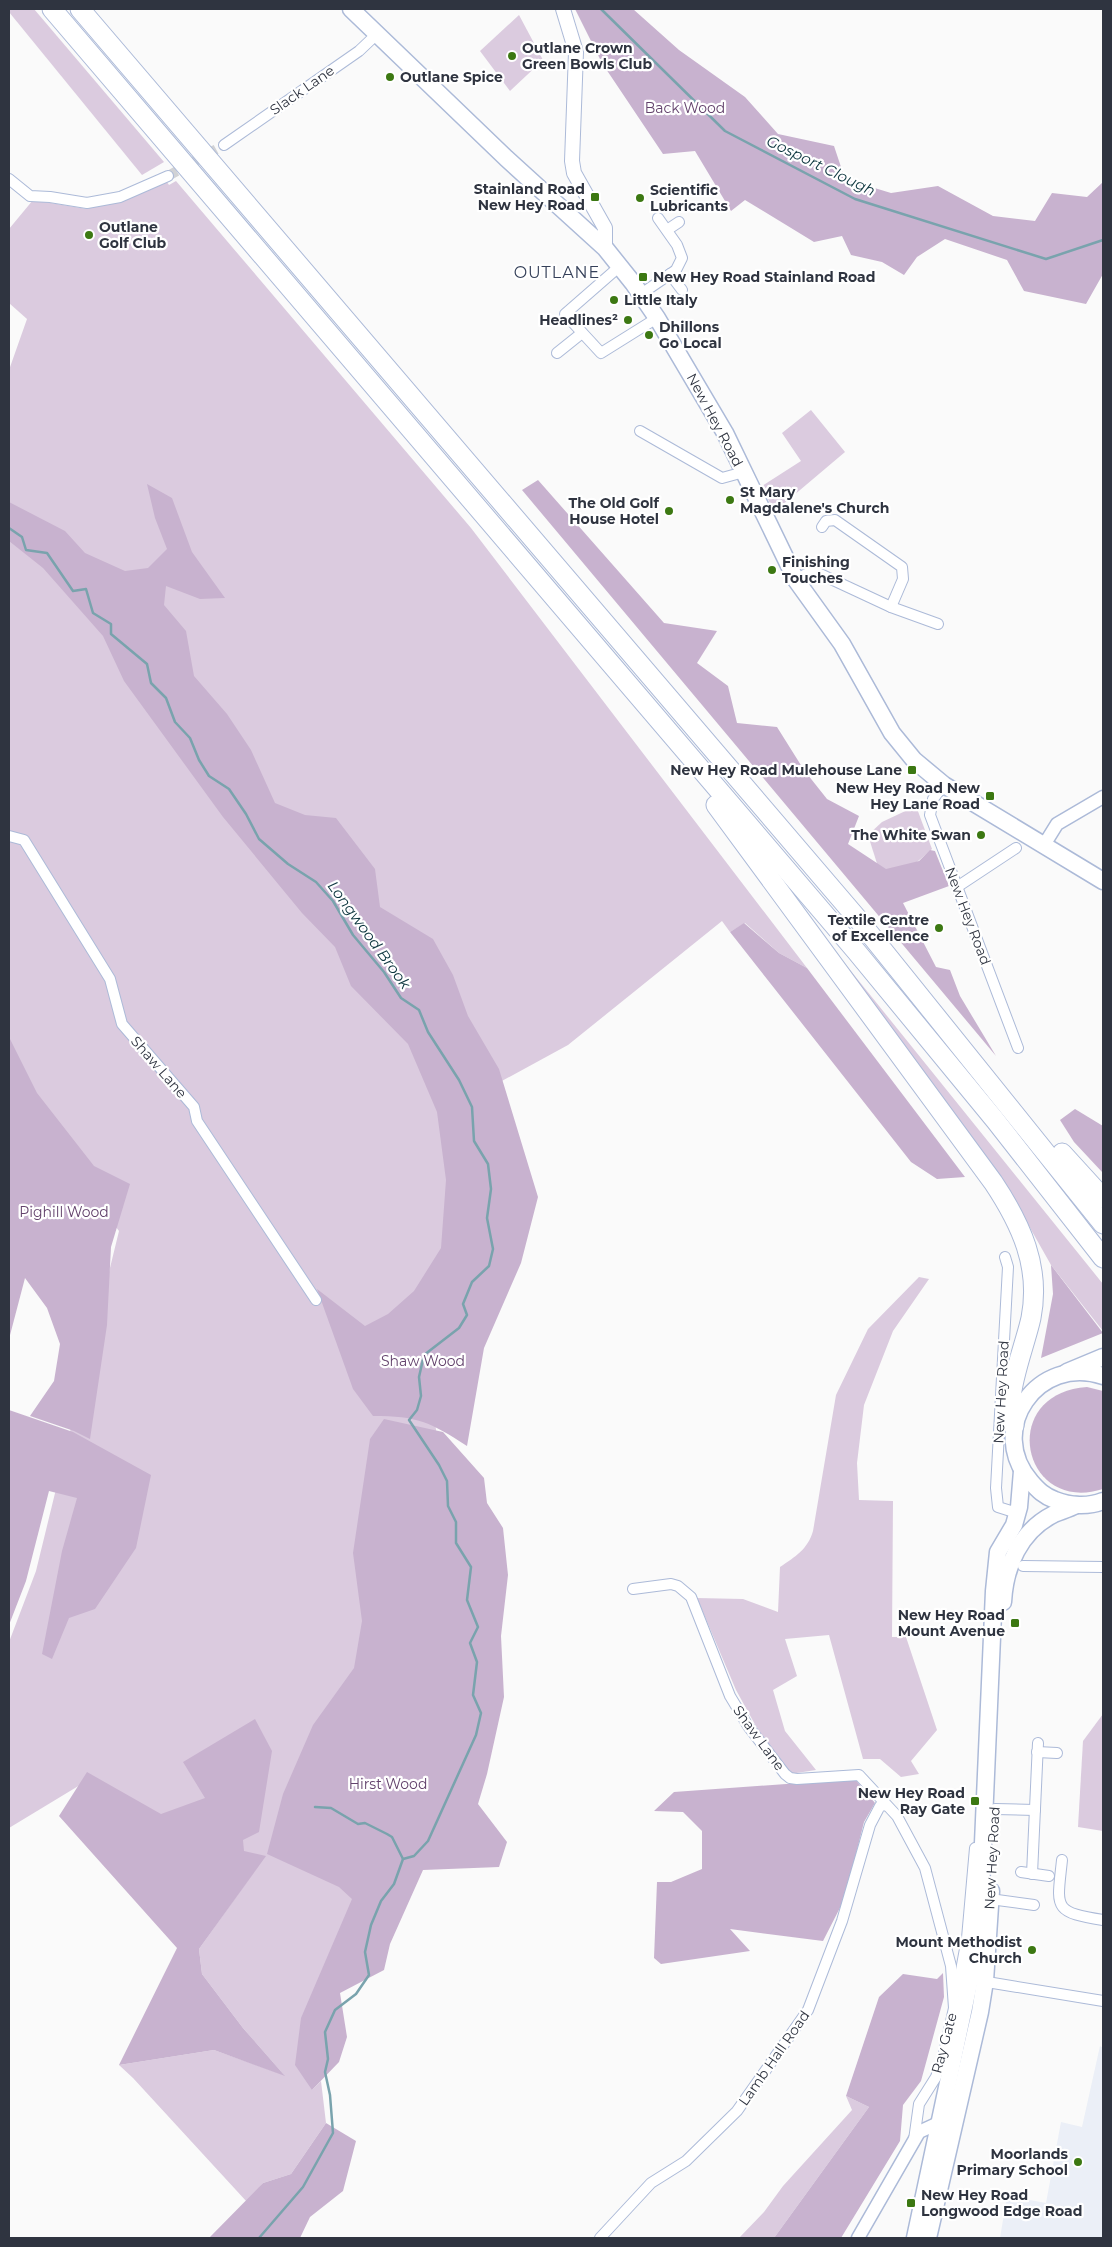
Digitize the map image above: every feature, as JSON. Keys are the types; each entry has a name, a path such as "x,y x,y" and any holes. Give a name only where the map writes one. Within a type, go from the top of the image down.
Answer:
{"highway":[{"path":"52,9 919,1028 995,1120 1103,1258"},
{"path":"80,9 857,918 1103,1224"},
{"path":"622,677 987,1174 1019,1226 1027,1245 1032,1269 1033,1294 1031,1316 1011,1398 1014,1426"},
{"path":"943,1023 1103,1198"}],"main road":[{"name":"New Hey Road","path":"351,9 506,158 606,248 641,294 706,398 796,580 842,644 892,733 914,760 944,785 1103,881"},
{"path":"563,9 576,52 574,173 605,228 606,248"},
{"path":"1101,1503 1076,1506 1050,1498 1039,1492 1022,1471 1015,1456 1014,1426 1024,1402 1035,1388 1050,1378 1103,1358"},
{"path":"1067,1372 1093,1372 1103,1376"},
{"name":"New Hey Road","path":"978,1980 994,1591 998,1552 1014,1525 1022,1471"},
{"name":"New Hey Road","path":"915,2238 948,2120 978,1980 990,1900 1003,1597 1014,1551 1028,1534 1046,1519 1076,1506"},
{"path":"1017,1513 1046,1519"},
{"name":"New Hey Road","path":"928,2238 939,2157"}],"street":[{"name":"Slack Lane","path":"224,145 359,51 378,33"},
{"path":"9,179 30,196 87,203 120,197 168,176"},
{"path":"641,294 676,270 682,258 677,245 658,218"},
{"path":"667,230 679,222"},
{"path":"620,266 565,314 601,353 657,318"},
{"path":"670,274 682,290"},
{"path":"557,353 582,332"},
{"path":"640,430 722,478 744,472"},
{"path":"822,527 826,521 835,520 902,567 903,579 891,607"},
{"path":"796,580 806,574 818,573 891,607 938,624"},
{"name":"New Hey Road","path":"944,785 933,799 930,815 1018,1048"},
{"path":"1044,845 1058,824 1103,797"},
{"name":"Shaw Lane","path":"9,836 24,840 110,979 122,1024 194,1107 197,1121 316,1300"},
{"path":"957,887 1016,848"},
{"name":"New Hey Road","path":"1006,1257 1008,1267 996,1488 998,1507 1017,1513"},
{"path":"1023,1566 1103,1567"},
{"name":"Shaw Lane","path":"633,1589 671,1584 678,1586 691,1597 730,1696 763,1748 790,1778 859,1774 886,1805"},
{"path":"1049,1876 1026,1873 1035,1810 1037,1747 1057,1753"},
{"name":"New Hey Road","path":"954,2008 967,1938 976,1836 988,1750"},
{"name":"Ray Gate","path":"886,1805 897,1816 925,1868 951,1966 954,2008 944,2053 936,2077 919,2104 914,2141"},
{"name":"Lamb Hall Road","path":"600,2238 651,2183 686,2161 737,2111 808,2010 842,1921 870,1825 880,1806 886,1805"},
{"path":"995,1809 1035,1810"},
{"path":"1062,1860 1058,1895 1062,1907 1073,1915 1103,1920"},
{"path":"990,1900 1034,1905"},
{"path":"978,1980 1103,2001"},
{"path":"858,2238 919,2132 948,2120"},
{"path":"914,2141 939,2157"}],"shaded area":[{"name":"Moorlands Primary School","path":"1100,2046 1103,2048 1103,2238 1000,2238 1007,2196 1046,2203 1061,2122 1082,2127"}],"green space":[{"path":"9,9 34,9 164,162 142,175 9,12"},
{"name":"Back Wood","path":"575,9 633,9 679,50 745,97 778,134 834,146 845,179 891,193 938,186 993,216 1035,221 1052,193 1087,197 1103,182 1103,274 1086,304 1024,291 1007,260 945,239 917,257 904,275 882,262 851,255 842,236 814,242 745,200 731,211 695,151 663,154 602,63"},
{"name":"Outlane Crown Green Bowls Club","path":"519,15 543,60 510,91 480,51"},
{"name":"Outlane Golf Club","path":"165,179 169,185 176,181 471,528 807,968 779,953 745,923 730,932 722,921 568,1045 489,1088 433,1404 469,1712 354,1915 312,2090 321,2081 326,2123 291,2174 263,2183 247,2202 119,2065 214,2050 284,2075 243,2028 202,1974 199,1949 256,1869 80,1785 9,1828 9,1642 36,1571 119,1231 9,1085 9,370 27,319 9,303 9,229 33,200 87,209"},
{"path":"811,410 845,452 774,512 762,486 801,461 782,433"},
{"path":"538,480 664,623 717,631 697,663 728,686 737,723 777,727 804,770 827,799 859,816 848,844 886,869 919,861 930,850 935,851 949,886 903,903 936,967 950,970 960,996 996,1056 522,490"},
{"name":"Shaw Wood","path":"147,484 172,498 192,552 225,598 200,599 166,586 164,605 186,631 194,676 227,714 251,750 275,803 305,815 336,818 375,869 380,907 433,939 453,975 468,1016 499,1069 538,1197 521,1263 484,1348 467,1446 443,1431 423,1422 401,1417 373,1416 353,1389 317,1289 365,1326 388,1314 414,1291 441,1248 446,1180 437,1112 408,1044 351,986 335,947 302,913 223,817 124,681 103,636 43,568 9,541 9,502 65,531 85,553 125,571 148,568 167,549 155,518"},
{"path":"916,806 932,849 910,868 879,870 868,835 882,822"},
{"path":"744,923 779,953 807,968 965,1177 937,1179 911,1162 730,932"},
{"path":"842,960 1103,1284 1103,1331 1051,1265 1016,1203"},
{"name":"Pighill Wood","path":"9,1037 37,1093 94,1166 130,1184 111,1247 107,1325 90,1439 74,1431 30,1416 54,1381 60,1344 47,1308 25,1278 9,1339"},
{"path":"1075,1109 1103,1126 1103,1173 1074,1142 1060,1120"},
{"path":"1051,1265 1103,1333 1041,1358 1053,1294"},
{"path":"919,1277 929,1279 893,1331 864,1405 857,1463 859,1500 893,1501 892,1637 906,1637 937,1730 911,1761 919,1774 901,1777 880,1759 863,1759 829,1635 785,1639 797,1676 773,1690 785,1731 816,1770 790,1774 768,1748 736,1690 697,1598 743,1599 778,1612 780,1567 804,1548 813,1531 836,1395 868,1329"},
{"path":"1087,1387 1103,1391 1103,1489 1075,1492 1053,1485 1038,1470 1030,1450 1031,1429 1040,1409 1058,1394"},
{"path":"9,1410 73,1432 151,1475 136,1548 95,1609 69,1618 52,1659 42,1654 62,1551 77,1498 49,1491 26,1581 9,1625"},
{"name":"Hirst Wood","path":"384,1419 443,1432 484,1478 487,1503 503,1528 508,1575 501,1636 504,1697 487,1774 478,1804 507,1842 499,1867 423,1870 390,1944 384,1970 340,1993 347,2037 339,2062 312,2090 295,2065 301,2018 352,1899 339,1887 267,1854 283,1794 313,1725 354,1668 362,1621 353,1553 370,1439"},
{"path":"1103,1714 1103,1831 1078,1827 1083,1741"},
{"path":"255,1719 272,1751 259,1832 243,1840 244,1851 266,1856 199,1949 202,1974 243,2028 285,2076 214,2050 119,2065 177,1948 59,1816 87,1772 161,1814 205,1798 183,1762"},
{"path":"855,1779 875,1803 864,1822 845,1898 823,1941 730,1929 750,1951 661,1964 654,1958 657,1882 671,1882 702,1869 702,1831 683,1812 654,1811 674,1792"},
{"path":"943,1973 944,1997 921,2081 903,2105 900,2141 841,2238 774,2238 869,2107 846,2096 879,1997 903,1974 937,1979"},
{"path":"846,2096 869,2107 774,2238 739,2238 764,2212 783,2186 852,2110"},
{"path":"326,2123 356,2141 343,2191 310,2217 300,2238 209,2238 263,2183 291,2174"}],"waterway":[{"name":"Gosport Clough","path":"601,9 725,131 855,199 1046,259 1103,240"},
{"name":"Longwood Brook","path":"9,528 22,537 26,550 47,553 73,591 86,589 93,613 111,624 111,634 147,664 151,683 166,698 175,722 190,738 199,760 209,776 229,789 246,814 259,839 288,864 316,882 333,901 353,935 384,972 401,998 419,1010 428,1032 459,1080 472,1107 474,1141 488,1164 491,1189 487,1218 493,1249 489,1266 472,1282 463,1304 467,1315 459,1328 424,1355 419,1377 421,1396 417,1410 409,1420 439,1465 447,1481 448,1506 456,1522 456,1543 471,1567 467,1600 478,1627 470,1643 477,1662 473,1695 481,1713 476,1735 428,1841 414,1856 403,1859 394,1884 381,1901 371,1925 365,1952 369,1975 356,1994 335,2010 325,2032 328,2059 325,2072 330,2095 333,2133 303,2187 259,2238"},
{"path":"315,1807 331,1808 358,1824 365,1823 387,1834 392,1837 403,1859"}],"tunnel":[{"path":"168,176 224,145"}],"place":[{"name":"Outlane Crown Green Bowls Club","path":"512,56"},
{"name":"Outlane Spice","path":"390,77"},
{"name":"Stainland Road New Hey Road","path":"595,197"},
{"name":"Scientific Lubricants","path":"640,198"},
{"name":"Outlane Golf Club","path":"89,235"},
{"name":"New Hey Road Stainland Road","path":"643,277"},
{"name":"Little Italy","path":"614,300"},
{"name":"Headlines²","path":"628,320"},
{"name":"Dhillons Go Local","path":"649,335"},
{"name":"St Mary Magdalene's Church","path":"730,500"},
{"name":"The Old Golf House Hotel","path":"669,511"},
{"name":"Finishing Touches","path":"772,570"},
{"name":"New Hey Road Mulehouse Lane","path":"912,770"},
{"name":"New Hey Road New Hey Lane Road","path":"990,796"},
{"name":"The White Swan","path":"981,835"},
{"name":"Textile Centre of Excellence","path":"939,928"},
{"name":"New Hey Road Mount Avenue","path":"1015,1623"},
{"name":"New Hey Road Ray Gate","path":"975,1801"},
{"name":"Mount Methodist Church","path":"1032,1950"},
{"name":"Moorlands Primary School","path":"1078,2162"},
{"name":"New Hey Road Longwood Edge Road","path":"911,2203"}],"district":[{"name":"OUTLANE","path":"557,272"}]}
